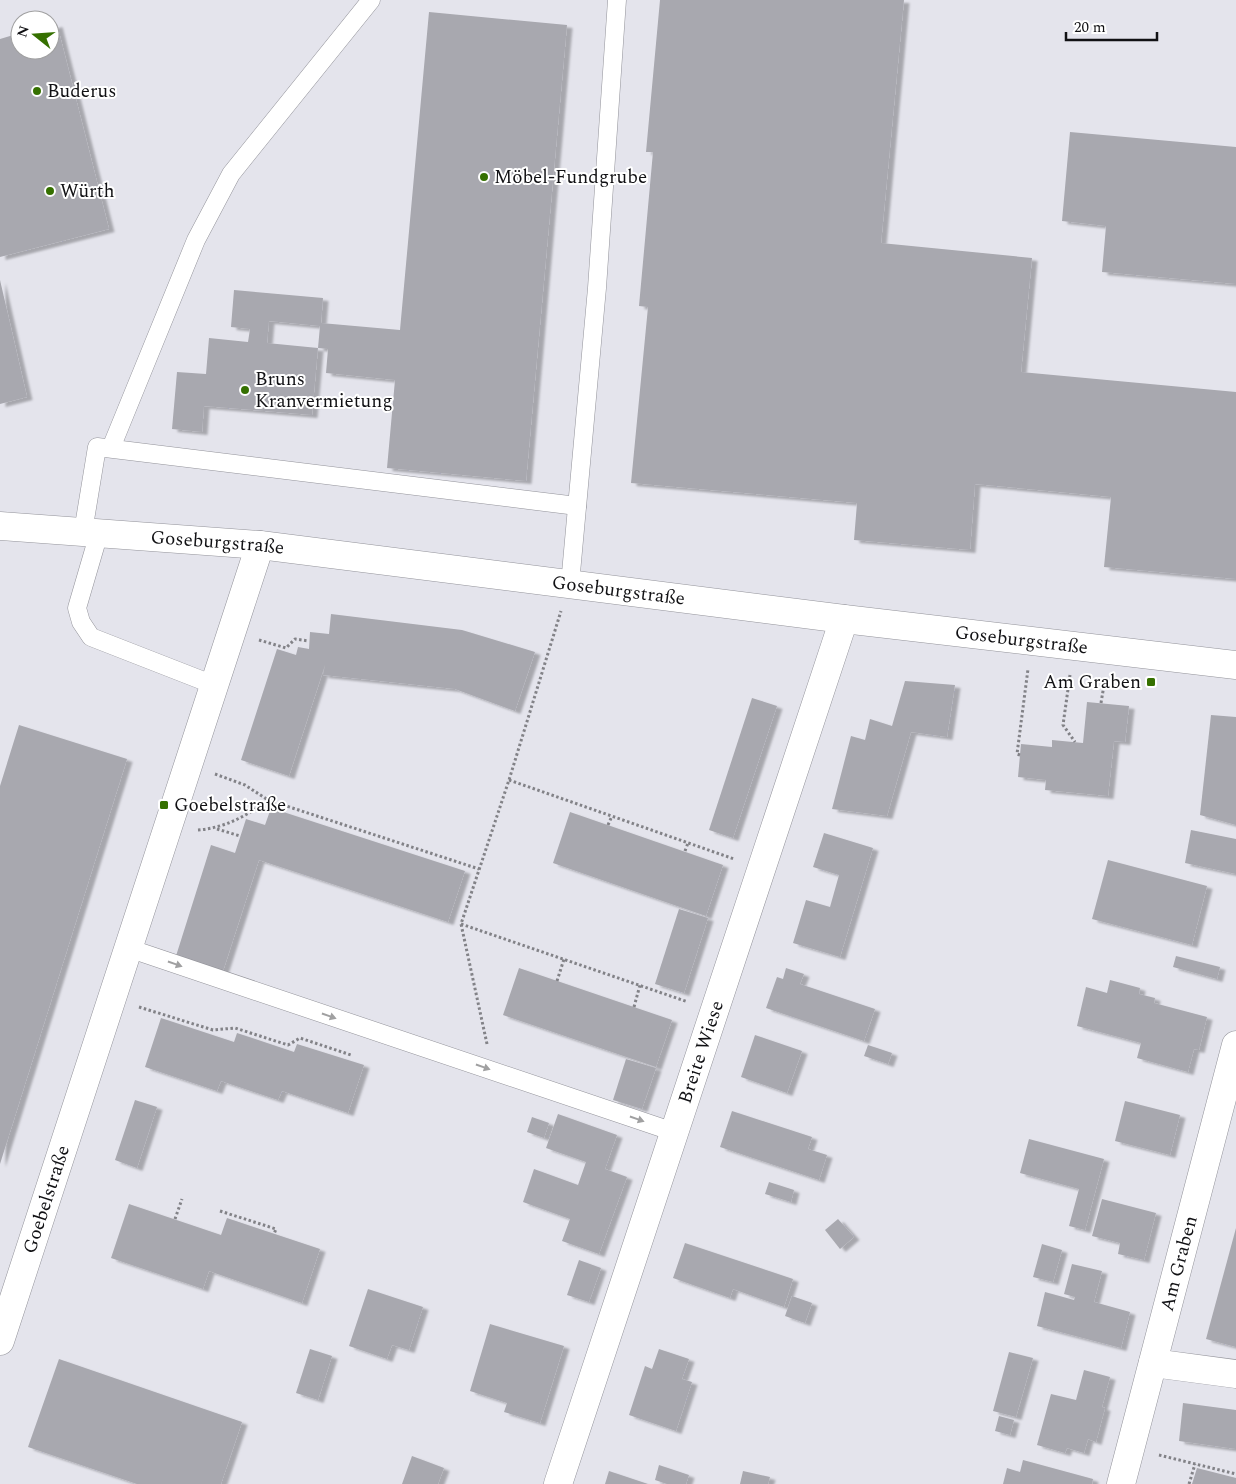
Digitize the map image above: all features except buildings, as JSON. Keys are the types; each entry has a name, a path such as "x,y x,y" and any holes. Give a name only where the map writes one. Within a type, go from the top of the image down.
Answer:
{"street":[{"name":"Goseburgstraße","path":"0,526 260,545 844,619 1236,665"},
{"name":"Goebelstraße","path":"0,1341 260,545"},
{"name":"Breite Wiese","path":"558,1484 844,619"},
{"name":"Am Graben","path":"1121,1484 1236,1049"},
{"path":"1153,1363 1236,1374"}],"lane":[{"path":"111,448 196,240 231,174 371,0"},
{"path":"570,584 597,288 617,0"},
{"path":"214,685 91,637 81,622 77,608 91,533 97,446 577,506"},
{"path":"128,948 674,1132"}],"path":[{"path":"492,1070 461,924 509,780 570,584"},
{"path":"231,632 286,648 294,640 309,641"},
{"path":"1020,755 1017,754 1029,660"},
{"path":"1072,665 1063,725 1075,742"},
{"path":"1102,703 1105,677"},
{"path":"188,765 245,785 268,800 480,869"},
{"path":"509,780 761,869"},
{"path":"169,822 192,831 216,828 253,811 268,800"},
{"path":"608,825 612,816"},
{"path":"216,828 240,836"},
{"path":"684,852 688,843"},
{"path":"461,924 714,1011"},
{"path":"557,981 564,959"},
{"path":"634,1007 640,985"},
{"path":"112,998 213,1030 235,1028 288,1045 300,1038 351,1055"},
{"path":"175,1219 182,1199"},
{"path":"220,1211 276,1229 274,1234"},
{"path":"1131,1448 1236,1474"},
{"path":"1189,1484 1195,1464"}],"place":[{"name":"Buderus","path":"37,91"},
{"name":"Möbel-Fundgrube","path":"484,177"},
{"name":"Würth","path":"50,191"},
{"name":"Bruns Kranvermietung","path":"245,390"},
{"name":"Am Graben","path":"1151,682"},
{"name":"Goebelstraße","path":"164,805"}]}
